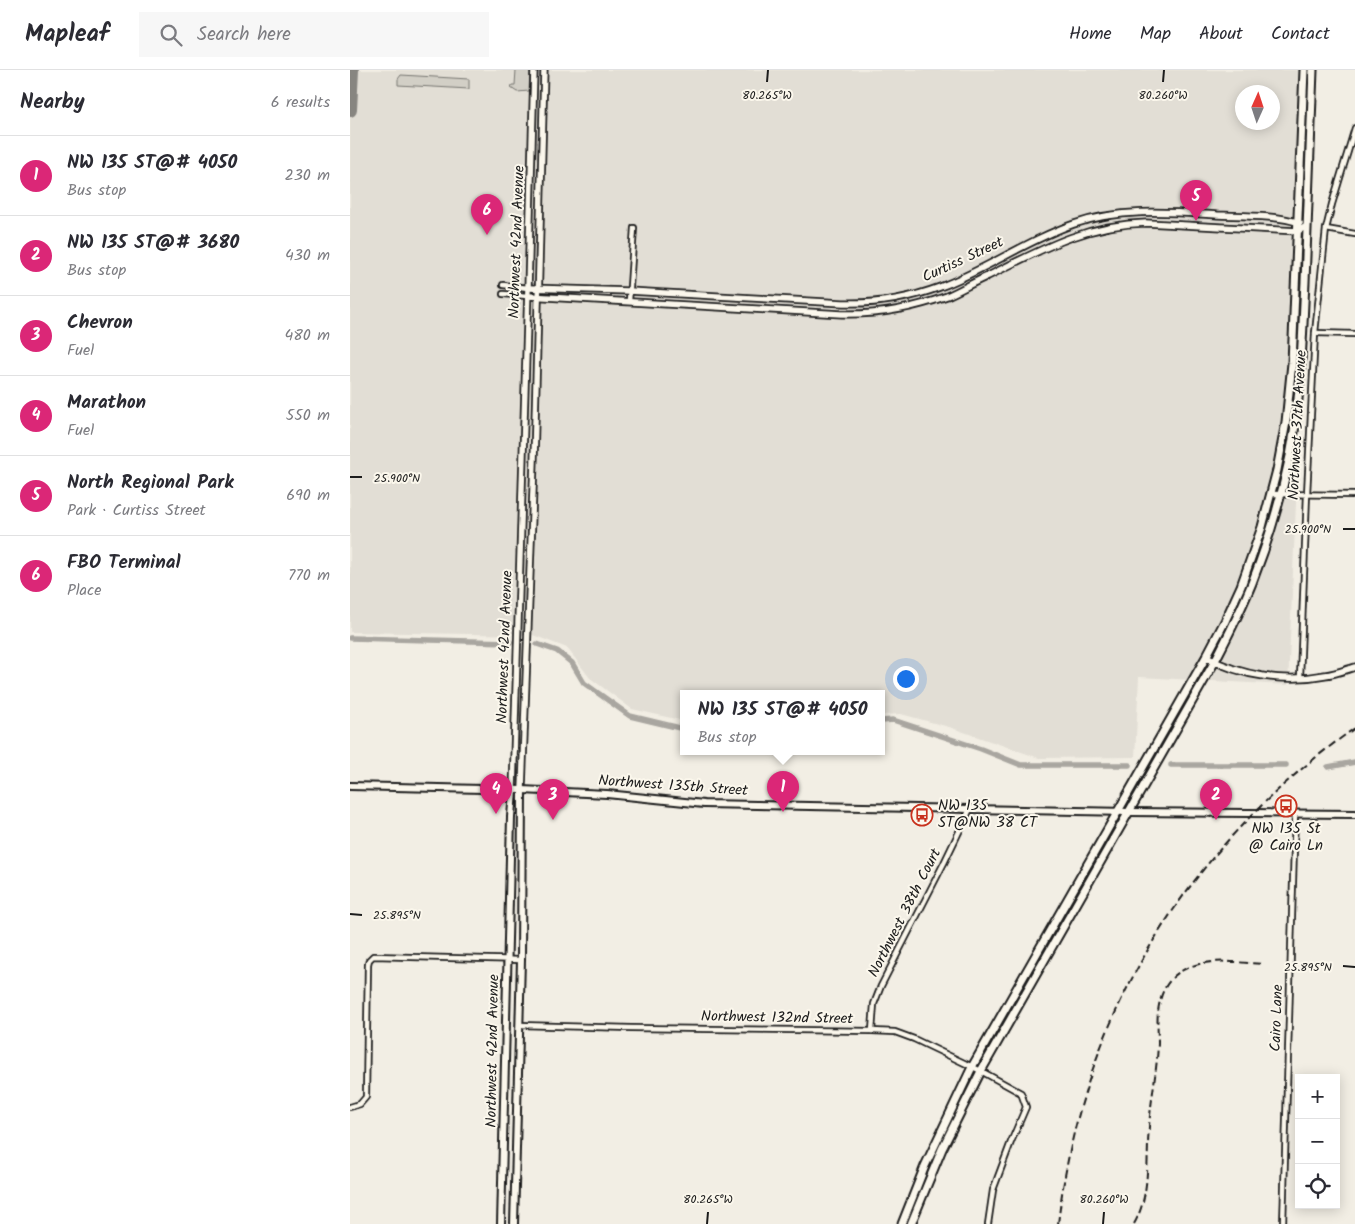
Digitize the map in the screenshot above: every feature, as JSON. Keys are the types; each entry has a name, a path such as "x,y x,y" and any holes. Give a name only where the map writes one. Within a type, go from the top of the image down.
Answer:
{"main road":[{"path":"902,1224 925,1166 972,1066 1206,657 1241,586 1262,527 1286,422 1292,363 1304,70"},
{"path":"911,1224 942,1149 980,1071 1215,662 1236,620 1265,547 1290,456 1299,397 1313,70"},
{"name":"Northwest 135th Street","path":"350,786 607,794 704,804 1118,812 1355,814"},
{"name":"Northwest 42nd Avenue","path":"501,1224 513,790"},
{"name":"Northwest 42nd Avenue","path":"514,1224 521,960 522,790"},
{"path":"506,1024 519,1025"}],"street":[{"name":"Northwest 42nd Avenue","path":"513,790 534,70"},
{"name":"Northwest 42nd Avenue","path":"522,790 534,462 544,70"},
{"path":"533,96 544,96"},
{"name":"Northwest 37th Avenue","path":"1300,678 1306,494 1315,333 1326,229 1355,128"},
{"path":"1123,224 1126,218 1136,212"},
{"name":"Curtiss Street","path":"503,286 869,303 895,300 925,292 951,282 1061,228 1106,216 1136,212 1197,213 1286,219 1298,226"},
{"name":"Curtiss Street","path":"503,294 856,314 902,309 928,302 958,290 1056,242 1091,230 1123,224 1146,223 1307,226"},
{"path":"629,301 634,228"},
{"path":"1326,229 1355,234"},
{"path":"925,292 928,302"},
{"path":"1315,333 1355,334"},
{"path":"522,462 534,462"},
{"path":"1271,494 1355,495"},
{"path":"518,631 528,632"},
{"path":"1206,657 1240,671 1277,678 1325,675 1355,667"},
{"name":"Northwest 38th Court","path":"872,1031 874,1004 881,986 970,809"},
{"name":"Cairo Lane","path":"1283,1224 1296,813"},
{"path":"350,1107 360,1104 366,1097 368,964 373,956 521,960"},
{"name":"Northwest 132nd Street","path":"519,1025 872,1031 895,1032 908,1037 972,1066 1021,1093 1026,1107 993,1190 988,1224"}],"shaded area":[{"path":"350,70 1315,70 1288,685 1139,677 1135,757 1039,758 949,727 901,714 885,715 885,690 680,690 680,720 632,709 590,678 567,648 533,635 350,632"},
{"path":"516,70 530,70 529,91 517,92 511,88 512,85 515,85"},
{"path":"401,75 469,79 469,89 398,85 398,79"}],"waterway":[{"path":"350,638 510,642"},
{"path":"537,644 557,651 572,663 584,683 630,716 680,728"},
{"path":"885,721 893,720 981,749 1021,765 1129,765"},
{"path":"1328,767 1355,762"},
{"path":"1171,765 1286,765"}],"taxiway":[{"path":"350,110 352,70"}],"railway":[{"path":"1058,1224 1070,1148 1090,1076 1118,1008 1152,943 1193,883 1241,827 1295,775 1355,728"},
{"path":"1134,1224 1143,1201 1147,1177 1148,1139 1158,1043 1158,1012 1163,991 1176,975 1194,965 1214,962 1264,964"}],"place":[{"name":"North Regional Park","path":"1196,221"},
{"name":"FBO Terminal","path":"487,235"},
{"name":"NW 135 St @ Cairo Ln","path":"1286,806"},
{"name":"NW 135 ST@# 4050","path":"783,812"},
{"name":"Marathon","path":"496,814"},
{"name":"NW 135 ST@NW 38 CT","path":"922,815"},
{"name":"Chevron","path":"553,820"},
{"name":"NW 135 ST@# 3680","path":"1216,820"}]}
